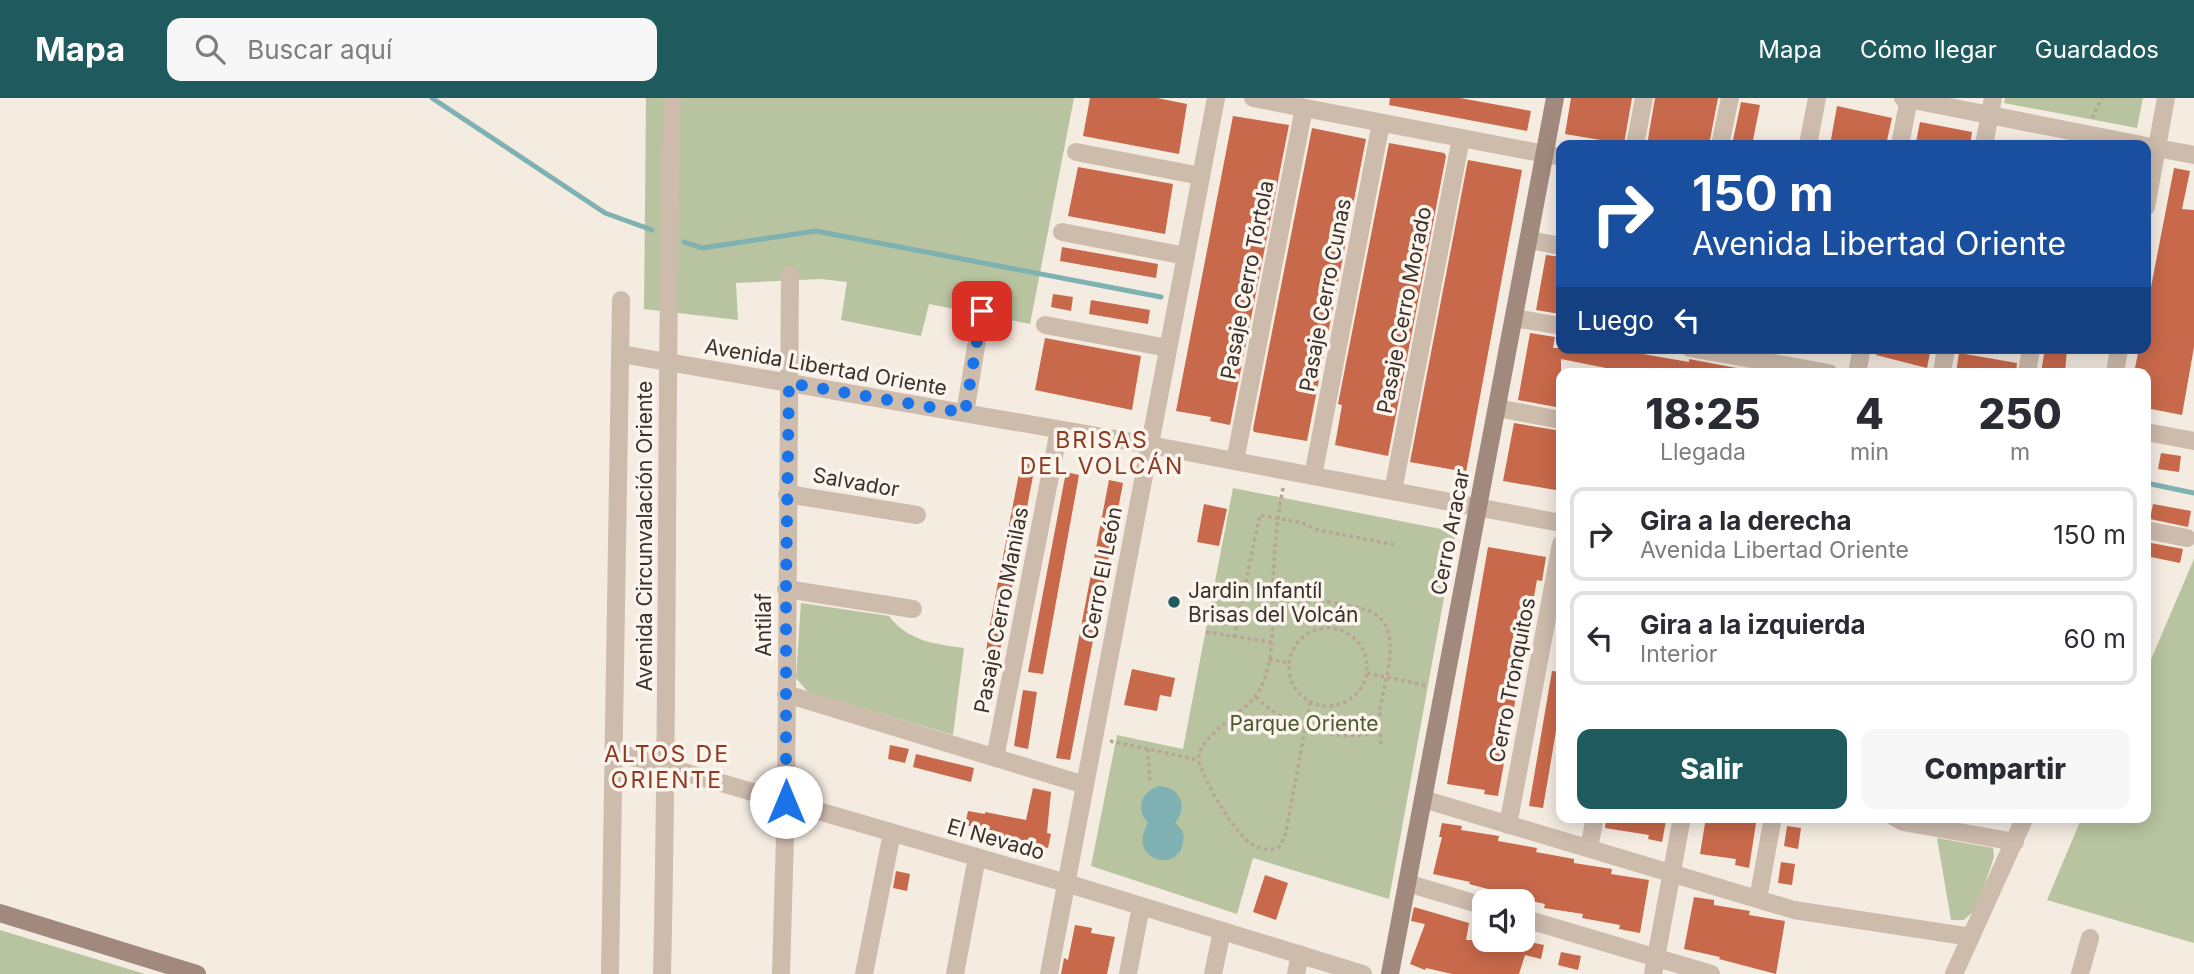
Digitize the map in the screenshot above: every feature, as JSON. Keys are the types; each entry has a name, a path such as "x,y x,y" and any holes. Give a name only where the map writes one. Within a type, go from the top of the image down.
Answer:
{"street":[{"name":"Avenida Circunvalación Oriente","path":"663,974 667,767 667,362 672,98"},
{"name":"Cerro El León","path":"1049,974 1216,98"},
{"path":"1253,98 1553,155"},
{"name":"Cerro Aracar","path":"1390,974 1529,240 1553,155 1555,98"},
{"path":"1636,140 1644,98"},
{"path":"1721,140 1730,98"},
{"path":"1809,140 1817,98"},
{"path":"1901,140 1907,98 1992,107 2071,139"},
{"path":"2150,140 2166,98"},
{"path":"1985,140 1992,107"},
{"name":"Pasaje Cerro Tórtola","path":"1235,461 1304,108"},
{"name":"Pasaje Cerro Cunas","path":"1313,476 1381,123"},
{"name":"Pasaje Cerro Morado","path":"1392,491 1461,138"},
{"path":"2151,147 2194,155"},
{"path":"1076,152 1201,176"},
{"path":"1062,232 1186,256"},
{"path":"1529,240 1556,245"},
{"name":"Antilaf","path":"781,974 786,802 790,275"},
{"name":"Avenida Circunvalación Oriente","path":"610,974 621,300"},
{"path":"965,413 982,311"},
{"path":"1514,318 1556,325"},
{"path":"1045,325 1168,348"},
{"name":"Avenida Libertad Oriente","path":"621,354 1150,445 1556,522"},
{"path":"1726,354 1804,368"},
{"path":"1497,408 1556,419"},
{"name":"Pasaje Cerro Manilas","path":"995,758 1059,430"},
{"path":"2151,433 2194,439"},
{"name":"Salvador","path":"787,494 917,515"},
{"path":"2151,531 2186,538"},
{"name":"Cerro Tronquitos","path":"1508,825 1556,571"},
{"path":"786,589 913,609"},
{"path":"786,694 1085,785"},
{"name":"El Nevado","path":"615,752 1066,883 1363,974"},
{"path":"1423,799 1794,910 1971,937"},
{"path":"1589,849 1594,823"},
{"path":"1654,966 1681,823"},
{"path":"1758,899 1772,823"},
{"path":"1914,823 2015,842"},
{"path":"1954,974 2023,823"},
{"path":"864,974 892,833"},
{"path":"955,974 977,858"},
{"path":"1407,883 1472,902"},
{"path":"1128,974 1141,906"},
{"path":"0,913 197,974"},
{"path":"1535,923 1654,966 1711,974"},
{"path":"1213,974 1222,931"},
{"path":"2080,974 2090,938"},
{"path":"1296,974 1300,954"}],"path":[{"path":"1286,471 1277,517 1271,642 1262,686 1254,702 1209,737 1200,751 1199,760 1233,825 1251,844 1268,850 1278,848 1285,837 1310,703"},
{"path":"1234,637 1260,515 1302,523 1318,530 1396,545"},
{"path":"1274,614 1294,603 1318,600 1363,608 1382,619 1389,638 1390,651 1385,677 1381,744"},
{"path":"1328,627 1341,629 1352,635 1361,645 1366,657 1367,673 1357,692 1348,701 1335,705 1310,703 1299,694 1288,671 1294,645 1315,629 1328,627"},
{"path":"1206,632 1271,642"},
{"path":"1269,659 1289,663"},
{"path":"1367,673 1443,691"},
{"path":"1256,697 1268,709 1306,727 1345,737 1360,737 1380,732"},
{"path":"1094,738 1199,760"},
{"path":"1148,749 1150,784"}],"green space":[{"path":"646,98 1074,98 1030,324 929,304 921,336 841,320 847,282 821,279 736,283 738,320 644,309"},
{"path":"2005,98 2143,98 2137,128 2004,103"},
{"name":"Parque Oriente","path":"1233,488 1456,532 1389,899 1253,858 1237,914 1091,866 1117,735 1183,749"},
{"path":"2194,559 2194,943 2047,900 2079,823 2151,823 2151,659"},
{"path":"801,603 889,616 905,631 922,640 964,648 953,735 808,692 796,678"},
{"path":"1937,838 1993,848 1994,857 1976,909 1964,920 1951,920"},
{"path":"0,930 145,974 0,974"}],"water":[{"path":"1159,786 1177,794 1182,805 1175,823 1184,837 1183,843 1179,853 1164,860 1148,854 1143,846 1143,836 1148,823 1142,812 1142,802 1148,792"}],"building":[{"path":"1090,98 1157,98 1187,104 1179,154 1083,136"},
{"path":"1390,98 1460,98 1531,111 1527,131 1389,105"},
{"path":"1571,98 1632,98 1625,140 1600,140 1565,134"},
{"path":"1655,98 1718,98 1710,140 1648,140"},
{"path":"1741,102 1760,105 1753,140 1733,140"},
{"path":"1837,106 1892,118 1887,140 1831,140"},
{"path":"1233,116 1289,125 1230,425 1210,421 1211,417 1176,411"},
{"path":"1920,122 1972,132 1971,140 1916,140"},
{"path":"1312,128 1366,139 1307,441 1254,432 1253,429"},
{"path":"1389,143 1444,153 1446,156 1388,456 1335,445 1342,405 1338,404"},
{"path":"1468,160 1522,170 1466,472 1410,462"},
{"path":"1078,167 1173,184 1165,234 1068,216"},
{"path":"2174,168 2190,171 2182,209 2194,210 2194,347 2182,415 2151,409 2151,368 2135,368 2138,354 2151,354 2151,287"},
{"path":"1062,247 1158,264 1156,278 1060,261"},
{"path":"1546,255 1556,256 1556,313 1536,310"},
{"path":"1053,294 1073,297 1071,311 1051,307"},
{"path":"1091,300 1150,310 1148,324 1089,314"},
{"path":"1530,333 1555,337 1553,348 1556,348 1556,354 1643,354 1736,368 1606,368 1561,359 1561,368 1556,368 1556,407 1518,400"},
{"path":"1045,338 1141,356 1132,410 1035,390"},
{"path":"1876,354 1930,354 1927,368"},
{"path":"1959,354 2017,363 2016,368 1957,368"},
{"path":"2044,354 2067,354 2065,368 2042,368"},
{"path":"1514,423 1556,430 1556,490 1503,481"},
{"path":"2161,453 2181,456 2179,472 2158,469"},
{"path":"1021,463 1035,465 995,677 983,675"},
{"path":"1066,472 1079,475 1043,674 1028,672"},
{"path":"1109,480 1123,483 1104,583 1070,760 1056,758"},
{"path":"1204,504 1227,509 1219,546 1197,542"},
{"path":"2153,504 2191,511 2188,527 2151,519"},
{"path":"2151,543 2183,549 2180,563 2151,557"},
{"path":"1488,547 1546,557 1542,581 1537,580 1498,796 1484,794 1485,790 1447,784"},
{"path":"1132,669 1175,678 1171,697 1160,695 1157,711 1124,705"},
{"path":"1552,671 1556,671 1556,731 1543,808 1529,806"},
{"path":"1023,690 1037,692 1028,749 1014,746"},
{"path":"890,745 909,749 905,763 888,759"},
{"path":"916,754 974,768 971,782 913,767"},
{"path":"1033,788 1051,792 1047,833 1051,834 1048,848 998,835 999,832 965,825 968,811 1026,820"},
{"path":"1442,823 1462,826 1461,830 1499,836 1498,841 1537,848 1536,852 1574,859 1574,863 1612,869 1611,874 1649,880 1640,933 1619,929 1620,925 1582,918 1583,914 1544,908 1545,904 1535,902 1535,889 1488,889 1433,874 1442,837 1439,837"},
{"path":"1605,823 1666,823 1662,842 1648,839 1649,835 1605,828"},
{"path":"1705,823 1756,823 1749,868 1735,865 1736,859 1700,854"},
{"path":"1787,826 1801,828 1798,849 1784,846"},
{"path":"1781,862 1795,864 1792,885 1778,883"},
{"path":"896,871 910,874 907,891 893,888"},
{"path":"1265,875 1288,883 1276,920 1253,912"},
{"path":"1694,897 1714,900 1714,905 1750,911 1749,915 1785,921 1776,974 1684,949"},
{"path":"1414,907 1469,923 1466,940 1472,940 1472,952 1535,952 1535,943 1544,945 1541,959 1525,955 1519,974 1452,974 1426,968 1425,970 1410,964 1425,924 1411,921"},
{"path":"1075,925 1092,928 1091,933 1115,937 1107,974 1061,974 1064,958 1068,960"},
{"path":"1561,952 1581,956 1578,970 1558,965"}],"waterway":[{"path":"432,98 605,213 652,230"},
{"path":"684,242 702,248 816,231 1161,297"},
{"path":"2151,484 2194,493"}],"place":[{"name":"Jardin Infantíl Brisas del Volcán","path":"1174,602"}],"district":[{"name":"BRISAS DEL VOLCÁN","path":"1102,453"},
{"name":"ALTOS DE ORIENTE","path":"667,767"}],"route":[{"path":"786,802 789,383 965,413 982,311"}]}
